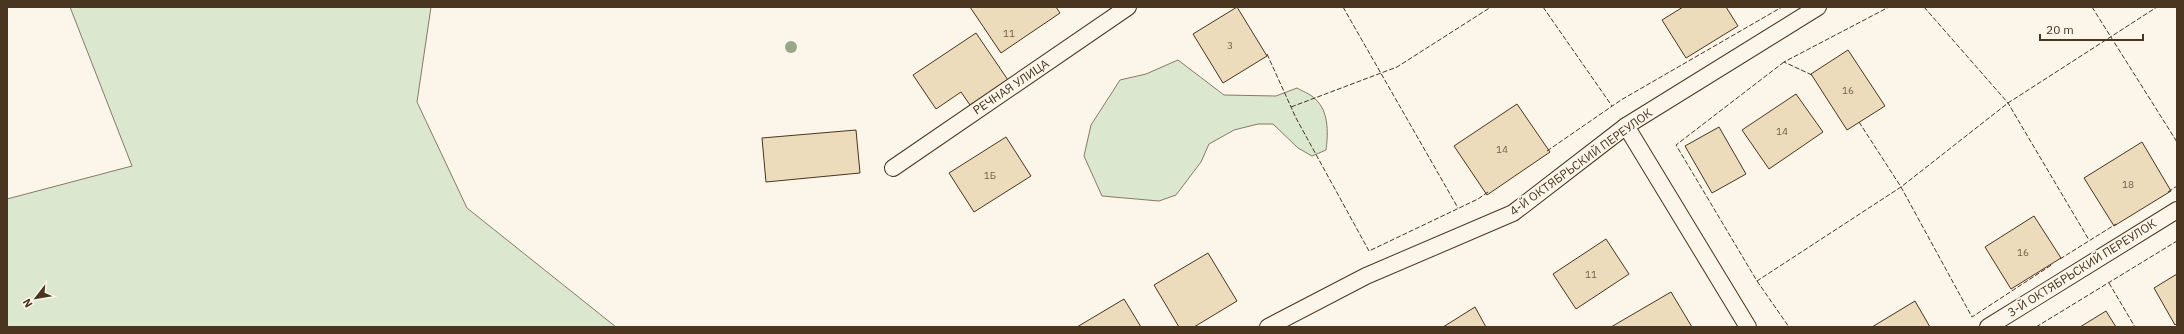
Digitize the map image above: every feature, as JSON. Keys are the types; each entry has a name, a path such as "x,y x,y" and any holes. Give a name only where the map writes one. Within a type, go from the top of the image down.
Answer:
{"lane":[{"name":"РЕЧНАЯ УЛИЦА","path":"893,168 1128,7"},
{"name":"4-Й ОКТЯБРЬСКИЙ ПЕРЕУЛОК","path":"1268,327 1366,276 1513,213 1626,126 1818,7"},
{"path":"1626,126 1748,327"},
{"name":"3-Й ОКТЯБРЬСКИЙ ПЕРЕУЛОК","path":"1988,327 2177,210"}],"green space":[{"path":"70,7 431,7 417,102 467,208 616,327 7,327 7,199 132,166"},
{"path":"1178,60 1224,95 1276,96 1297,88 1311,96 1322,107 1326,119 1326,150 1312,156 1298,148 1273,124 1258,124 1234,130 1209,144 1201,162 1176,195 1159,201 1102,196 1084,156 1091,125 1120,80 1146,74"}],"building":[{"path":"970,7 1056,7 1060,13 1001,53"},
{"path":"1237,7 1267,56 1223,83 1193,34"},
{"path":"1683,7 1726,7 1738,26 1686,58 1662,20"},
{"path":"976,33 1008,80 970,105 961,92 936,109 913,75"},
{"path":"1848,50 1885,106 1847,130 1811,74"},
{"path":"1796,94 1823,132 1769,169 1742,130"},
{"path":"1517,104 1550,152 1487,195 1454,146"},
{"path":"1719,127 1746,174 1712,193 1685,146"},
{"path":"856,130 860,173 766,182 762,138"},
{"path":"1006,137 1031,176 974,212 949,173"},
{"path":"2142,142 2171,191 2114,226 2084,178"},
{"path":"2034,216 2061,258 2011,289 1985,247"},
{"path":"1606,239 1629,274 1576,309 1553,274"},
{"path":"1208,253 1237,301 1194,327 1179,327 1154,285"},
{"path":"2177,274 2177,323 2175,325 2154,288"},
{"path":"1671,292 1692,327 1611,327"},
{"path":"1124,299 1141,327 1077,327"},
{"path":"1915,301 1930,327 1872,327"},
{"path":"1475,307 1486,327 1443,327"},
{"path":"2106,311 2116,327 2080,327"}],"fence":[{"path":"1343,7 1458,208"},
{"path":"1291,107 1397,67 1491,7"},
{"path":"1543,7 1612,106"},
{"path":"1547,151 1621,100 1782,7"},
{"path":"1812,75 1784,62 1889,7"},
{"path":"1924,7 2008,103 2089,240"},
{"path":"2092,7 2177,142"},
{"path":"1784,62 1676,145 1757,281 1901,187 2008,103 2157,7"},
{"path":"1267,54 1296,118 1369,251 1478,199 1488,192"},
{"path":"1859,122 1901,187 1972,317 2053,264"},
{"path":"2168,192 2177,186"},
{"path":"2060,259 2116,224"},
{"path":"2036,327 2177,241"},
{"path":"1757,281 1789,327"},
{"path":"2109,283 2135,327"}]}
